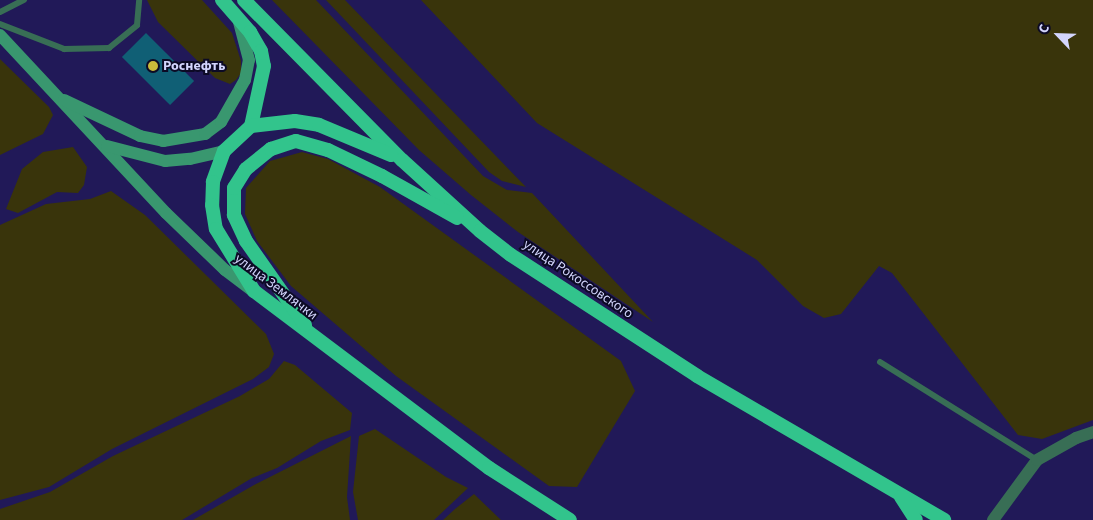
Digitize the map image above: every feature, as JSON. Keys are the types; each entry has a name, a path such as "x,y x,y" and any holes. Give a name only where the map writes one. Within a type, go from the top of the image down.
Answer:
{"highway":[{"path":"222,0 237,15 261,51 264,66 251,126 224,151 213,182 212,205 216,229 254,291"},
{"name":"улица Рокоссовского","path":"244,0 402,160 480,231 543,278 697,376 944,520"},
{"path":"251,126 295,121 320,126 402,160"},
{"path":"311,334 246,242 234,215 234,188 246,170 271,148 296,142 328,150 382,176 480,231"},
{"name":"улица Землячки","path":"254,291 489,468 570,520"},
{"path":"899,494 916,520"}],"main road":[{"path":"56,95 140,136 163,141 204,134 221,122 245,80 248,60 237,15"},
{"name":"улица Землячки","path":"0,35 105,145 166,213 225,270 254,291"},
{"path":"105,145 165,161 190,160 224,151"}],"street":[{"path":"993,520 1037,460 1076,438 1093,432"}],"lane":[{"path":"0,12 24,0"},
{"path":"0,24 64,49 109,48 137,25 139,0"},
{"path":"880,362 1037,460"}],"shaded area":[{"path":"147,0 202,0 232,33 241,61 241,73 236,80 230,84 215,78 158,22"},
{"path":"272,0 316,0 483,176 507,190 532,193 653,322 518,232 471,195 419,150"},
{"path":"326,0 345,0 526,187 502,181 489,172"},
{"path":"421,0 1093,0 1093,420 1042,439 1018,435 892,273 879,266 841,314 824,318 803,306 757,260 537,123"},
{"path":"0,59 49,107 53,115 43,134 0,155"},
{"path":"73,147 87,167 84,185 78,193 57,192 18,213 6,209 22,169 43,152"},
{"path":"302,152 328,159 380,187 621,361 635,391 577,487 549,486 396,376 291,286 257,241 245,214 246,188 270,161"},
{"path":"111,191 145,215 266,334 274,354 269,367 253,379 112,449 49,487 0,500 0,225 46,204 90,199"},
{"path":"284,361 295,365 352,413 350,430 321,441 277,468 252,478 182,520 0,520 0,509 50,492 113,456 240,396 269,379"},
{"path":"375,429 446,477 468,488 434,520 358,520 353,492 359,436"},
{"path":"351,436 347,497 350,520 193,520 254,485"},
{"path":"474,494 501,520 443,520 455,509"}],"building":[{"path":"146,33 194,81 170,105 122,57"}],"place":[{"name":"Роснефть","path":"153,66"}]}
